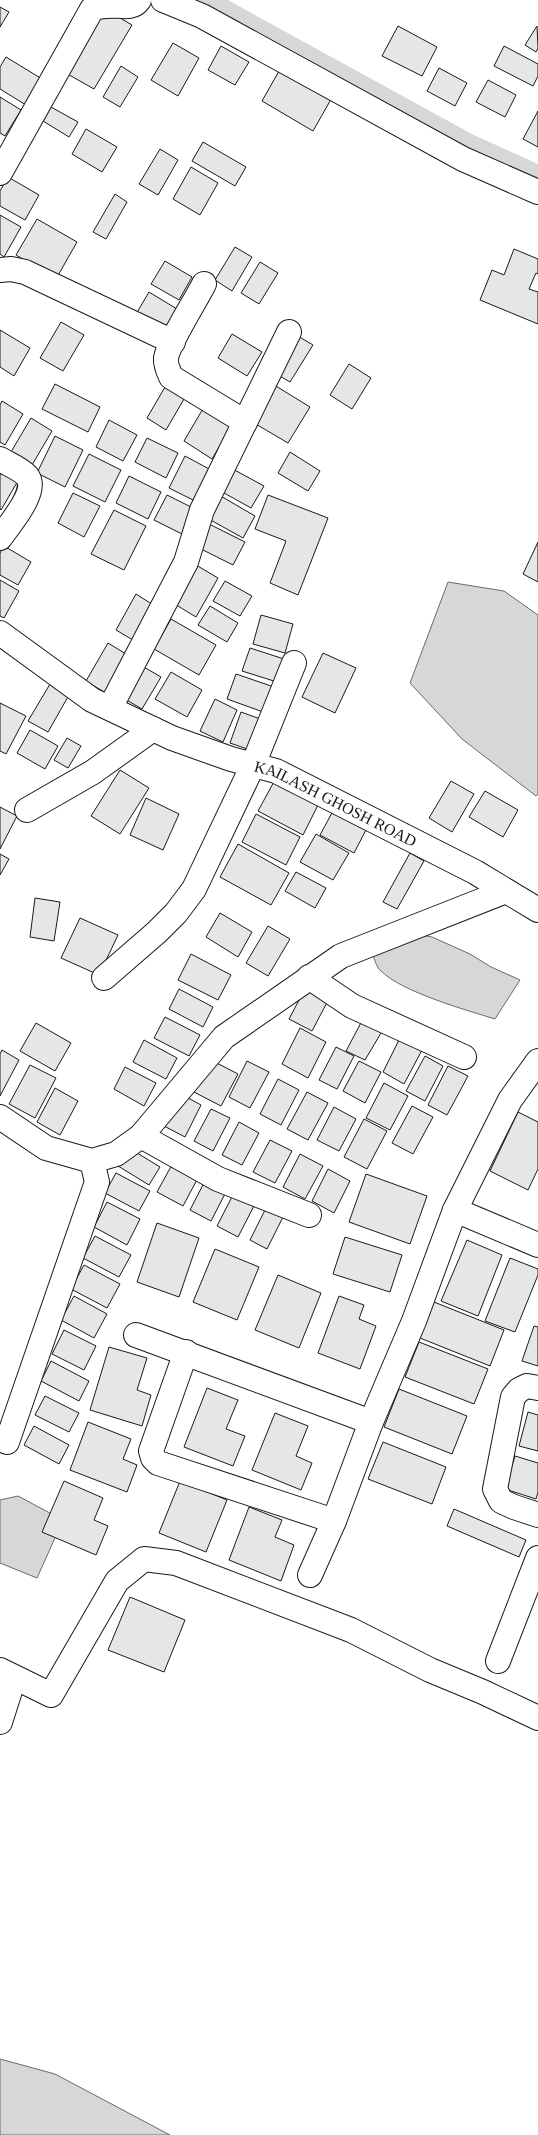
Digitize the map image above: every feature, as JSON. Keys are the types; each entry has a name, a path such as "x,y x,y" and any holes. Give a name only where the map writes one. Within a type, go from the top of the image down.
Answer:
{"street":[{"path":"0,173 92,9 100,2 110,0 130,5 137,4 139,0"},
{"path":"163,0 202,16 463,159 538,192"},
{"path":"0,270 11,269 25,272 173,342"},
{"path":"204,284 166,358 171,378 245,422"},
{"path":"110,708 186,562 202,510 289,332"},
{"path":"0,459 27,477 31,485 29,495 0,538"},
{"name":"KAILASH GHOSH ROAD","path":"0,633 92,700 189,744 276,771 475,872 538,910"},
{"path":"104,978 158,932 176,913 194,889 253,765 294,662"},
{"path":"28,810 93,772 153,729"},
{"path":"2,1124 46,1148 92,1161 116,1154 141,1136 224,1038 341,956 506,891"},
{"path":"310,977 352,1006 464,1057"},
{"path":"310,1575 334,1521 371,1422 414,1321 455,1210 510,1100 538,1061"},
{"path":"141,1136 218,1179 309,1215"},
{"path":"7,1442 97,1182 92,1161"},
{"path":"455,1210 538,1245"},
{"path":"136,1335 371,1422"},
{"path":"186,1352 151,1451 153,1458 158,1463 334,1521"},
{"path":"538,1388 527,1386 519,1390 513,1397 495,1489 501,1501 538,1515"},
{"path":"498,1661 538,1558"},
{"path":"0,1722 7,1674 50,1695 117,1581 144,1559 176,1563 351,1630 430,1670 538,1718"}],"shaded area":[{"path":"448,582 504,591 538,615 538,794 536,796 462,739 410,683"},
{"path":"393,930 432,937 520,980 495,1019 435,1000 391,979 378,967 371,950"},
{"path":"18,1496 63,1520 37,1578 0,1563 0,1500"},
{"path":"0,2059 55,2074 170,2135 0,2135"}],"building":[{"path":"0,7 9,12 0,27"},
{"path":"102,7 132,25 94,89 64,72"},
{"path":"398,26 437,47 422,76 382,56"},
{"path":"537,26 538,48 536,52 525,45"},
{"path":"173,43 199,58 178,96 151,80"},
{"path":"221,46 249,62 235,85 208,70"},
{"path":"504,46 538,64 538,76 533,86 494,66"},
{"path":"6,57 42,79 26,105 0,89 0,67"},
{"path":"283,64 334,94 313,131 262,101"},
{"path":"121,66 138,77 120,107 103,97"},
{"path":"439,68 467,83 455,106 427,91"},
{"path":"488,80 516,95 505,117 476,102"},
{"path":"0,97 21,110 5,136 0,133"},
{"path":"51,107 78,122 69,137 43,121"},
{"path":"538,111 538,147 523,139"},
{"path":"86,129 117,147 102,172 72,154"},
{"path":"203,142 246,167 235,186 192,161"},
{"path":"160,149 178,160 158,195 139,184"},
{"path":"191,167 218,183 200,215 173,199"},
{"path":"8,177 39,195 25,220 0,206 0,191"},
{"path":"115,194 127,202 106,239 93,232"},
{"path":"0,215 21,227 4,257 0,254"},
{"path":"37,219 77,242 56,279 16,255"},
{"path":"235,247 252,257 232,291 215,280"},
{"path":"514,249 538,259 538,274 536,273 529,289 538,292 538,324 480,300 492,270 504,275"},
{"path":"165,261 192,277 179,300 151,284"},
{"path":"260,262 278,273 259,304 241,293"},
{"path":"149,292 177,309 164,331 136,314"},
{"path":"61,322 84,335 63,371 40,358"},
{"path":"0,330 30,348 14,376 0,367"},
{"path":"232,334 262,352 247,376 218,358"},
{"path":"296,335 313,345 290,382 273,372"},
{"path":"349,364 371,378 352,409 330,395"},
{"path":"271,383 310,407 288,443 249,420"},
{"path":"55,384 100,407 88,432 42,409"},
{"path":"165,387 184,399 166,430 147,418"},
{"path":"2,401 23,414 5,445 0,442 0,405"},
{"path":"204,407 232,425 212,459 184,441"},
{"path":"31,418 52,431 32,465 11,452"},
{"path":"109,420 137,435 123,461 96,447"},
{"path":"55,436 83,450 65,487 37,473"},
{"path":"147,438 178,453 166,478 135,462"},
{"path":"290,452 320,471 308,491 278,473"},
{"path":"89,454 121,470 105,502 73,486"},
{"path":"185,456 211,470 195,501 169,488"},
{"path":"229,467 264,486 251,508 217,489"},
{"path":"0,468 19,479 1,510 0,509"},
{"path":"129,476 161,492 148,519 116,503"},
{"path":"73,493 100,506 84,537 58,523"},
{"path":"167,495 195,509 182,534 154,520"},
{"path":"219,495 255,516 243,538 207,518"},
{"path":"268,495 328,518 298,595 270,583 286,541 255,529"},
{"path":"114,510 146,526 124,570 91,554"},
{"path":"207,523 245,542 233,565 195,546"},
{"path":"538,542 538,582 523,574"},
{"path":"4,546 31,562 18,585 0,575 0,553"},
{"path":"196,565 218,578 196,617 173,603"},
{"path":"0,580 19,591 4,618 0,616"},
{"path":"225,581 252,596 240,616 213,601"},
{"path":"136,594 158,608 138,643 116,630"},
{"path":"210,606 238,623 227,642 198,625"},
{"path":"261,615 293,624 285,653 253,644"},
{"path":"171,619 216,645 199,675 154,649"},
{"path":"108,643 131,657 109,695 86,681"},
{"path":"250,648 284,659 277,682 242,671"},
{"path":"323,653 356,668 335,713 302,697"},
{"path":"137,663 161,677 142,709 118,695"},
{"path":"171,672 202,690 187,717 155,699"},
{"path":"236,674 274,687 266,713 227,699"},
{"path":"50,684 69,695 48,732 28,721"},
{"path":"215,699 237,710 223,742 200,731"},
{"path":"0,703 26,716 6,754 0,751"},
{"path":"241,712 263,720 253,751 230,743"},
{"path":"30,730 58,746 45,769 17,753"},
{"path":"67,738 81,746 68,768 54,760"},
{"path":"120,770 149,788 120,834 91,816"},
{"path":"276,778 320,801 303,835 258,811"},
{"path":"451,781 474,794 452,832 429,818"},
{"path":"485,791 518,810 503,837 469,817"},
{"path":"146,798 179,814 163,850 130,835"},
{"path":"0,807 17,816 0,849"},
{"path":"333,811 367,828 354,853 320,835"},
{"path":"256,814 300,837 286,865 242,842"},
{"path":"316,834 349,853 333,880 300,862"},
{"path":"238,844 289,873 271,905 220,877"},
{"path":"410,853 424,861 397,909 383,902"},
{"path":"0,854 9,859 0,875"},
{"path":"296,872 326,888 315,908 285,891"},
{"path":"35,898 60,902 54,941 30,937"},
{"path":"220,913 252,932 238,957 206,937"},
{"path":"80,918 118,935 99,975 61,958"},
{"path":"268,926 290,939 268,976 246,963"},
{"path":"191,954 231,975 218,1000 178,980"},
{"path":"308,983 331,995 312,1031 289,1019"},
{"path":"179,989 213,1007 203,1027 169,1009"},
{"path":"165,1017 200,1035 189,1056 154,1038"},
{"path":"364,1017 384,1028 365,1060 346,1051"},
{"path":"36,1023 71,1043 55,1071 20,1051"},
{"path":"300,1028 326,1042 308,1078 282,1064"},
{"path":"400,1038 422,1050 404,1084 383,1072"},
{"path":"144,1040 177,1058 166,1079 133,1062"},
{"path":"336,1047 354,1056 337,1089 319,1080"},
{"path":"2,1050 19,1060 0,1096 0,1054"},
{"path":"425,1056 443,1066 425,1101 406,1091"},
{"path":"209,1059 238,1074 221,1106 192,1091"},
{"path":"247,1061 269,1072 250,1108 229,1097"},
{"path":"359,1061 381,1072 365,1103 343,1091"},
{"path":"30,1065 56,1078 35,1118 9,1104"},
{"path":"448,1066 468,1076 447,1115 428,1105"},
{"path":"125,1067 156,1083 144,1106 114,1089"},
{"path":"278,1079 299,1090 281,1125 260,1114"},
{"path":"384,1083 408,1096 390,1130 366,1118"},
{"path":"55,1088 78,1101 60,1135 37,1122"},
{"path":"307,1092 328,1103 308,1140 287,1129"},
{"path":"181,1094 201,1105 185,1137 164,1126"},
{"path":"412,1106 433,1117 413,1154 392,1143"},
{"path":"334,1107 356,1119 339,1151 317,1140"},
{"path":"211,1109 230,1118 213,1151 194,1141"},
{"path":"518,1112 538,1122 538,1169 528,1190 490,1171"},
{"path":"364,1119 387,1131 367,1169 344,1157"},
{"path":"239,1122 259,1133 242,1165 222,1155"},
{"path":"270,1140 292,1151 275,1183 253,1172"},
{"path":"129,1148 160,1167 149,1185 118,1166"},
{"path":"300,1154 323,1166 305,1199 283,1187"},
{"path":"174,1161 200,1174 183,1206 157,1192"},
{"path":"328,1169 350,1181 334,1213 312,1201"},
{"path":"116,1173 150,1191 139,1211 105,1193"},
{"path":"366,1174 427,1196 410,1244 349,1222"},
{"path":"207,1177 228,1188 211,1221 190,1210"},
{"path":"235,1191 256,1202 238,1237 217,1226"},
{"path":"107,1202 140,1219 127,1245 94,1227"},
{"path":"268,1204 285,1213 267,1249 250,1240"},
{"path":"157,1223 199,1238 179,1297 137,1282"},
{"path":"95,1236 131,1255 119,1277 83,1258"},
{"path":"345,1237 402,1255 390,1292 333,1274"},
{"path":"467,1240 502,1255 478,1316 441,1301"},
{"path":"215,1249 259,1267 237,1320 193,1302"},
{"path":"510,1258 538,1269 538,1275 515,1332 485,1321"},
{"path":"84,1265 120,1284 107,1308 71,1289"},
{"path":"278,1275 321,1293 299,1348 255,1330"},
{"path":"74,1296 107,1314 94,1338 61,1320"},
{"path":"339,1296 364,1305 359,1319 376,1326 360,1369 318,1353"},
{"path":"434,1302 504,1330 490,1366 420,1338"},
{"path":"534,1326 538,1327 538,1366 522,1361"},
{"path":"64,1330 96,1346 84,1370 52,1354"},
{"path":"419,1342 488,1369 474,1404 405,1377"},
{"path":"109,1347 147,1358 137,1390 151,1395 142,1426 90,1410"},
{"path":"51,1361 89,1381 79,1401 41,1381"},
{"path":"207,1388 238,1400 226,1429 245,1436 233,1466 184,1447"},
{"path":"399,1389 467,1416 452,1454 384,1427"},
{"path":"45,1396 79,1413 69,1432 35,1415"},
{"path":"528,1412 538,1415 538,1451 519,1446"},
{"path":"275,1413 308,1426 296,1456 312,1463 301,1490 252,1470"},
{"path":"88,1422 131,1439 123,1459 137,1465 127,1492 70,1470"},
{"path":"34,1426 69,1445 59,1464 24,1445"},
{"path":"383,1442 446,1467 432,1504 368,1479"},
{"path":"515,1456 538,1463 538,1492 536,1499 505,1489"},
{"path":"64,1481 103,1498 94,1520 108,1526 96,1555 42,1532"},
{"path":"180,1481 227,1500 206,1552 159,1533"},
{"path":"249,1507 282,1520 275,1537 294,1545 281,1581 229,1560"},
{"path":"454,1509 526,1540 519,1557 447,1526"},
{"path":"130,1597 185,1620 164,1672 108,1650"}],"waterway":[{"path":"205,0 467,144 538,176"}]}
